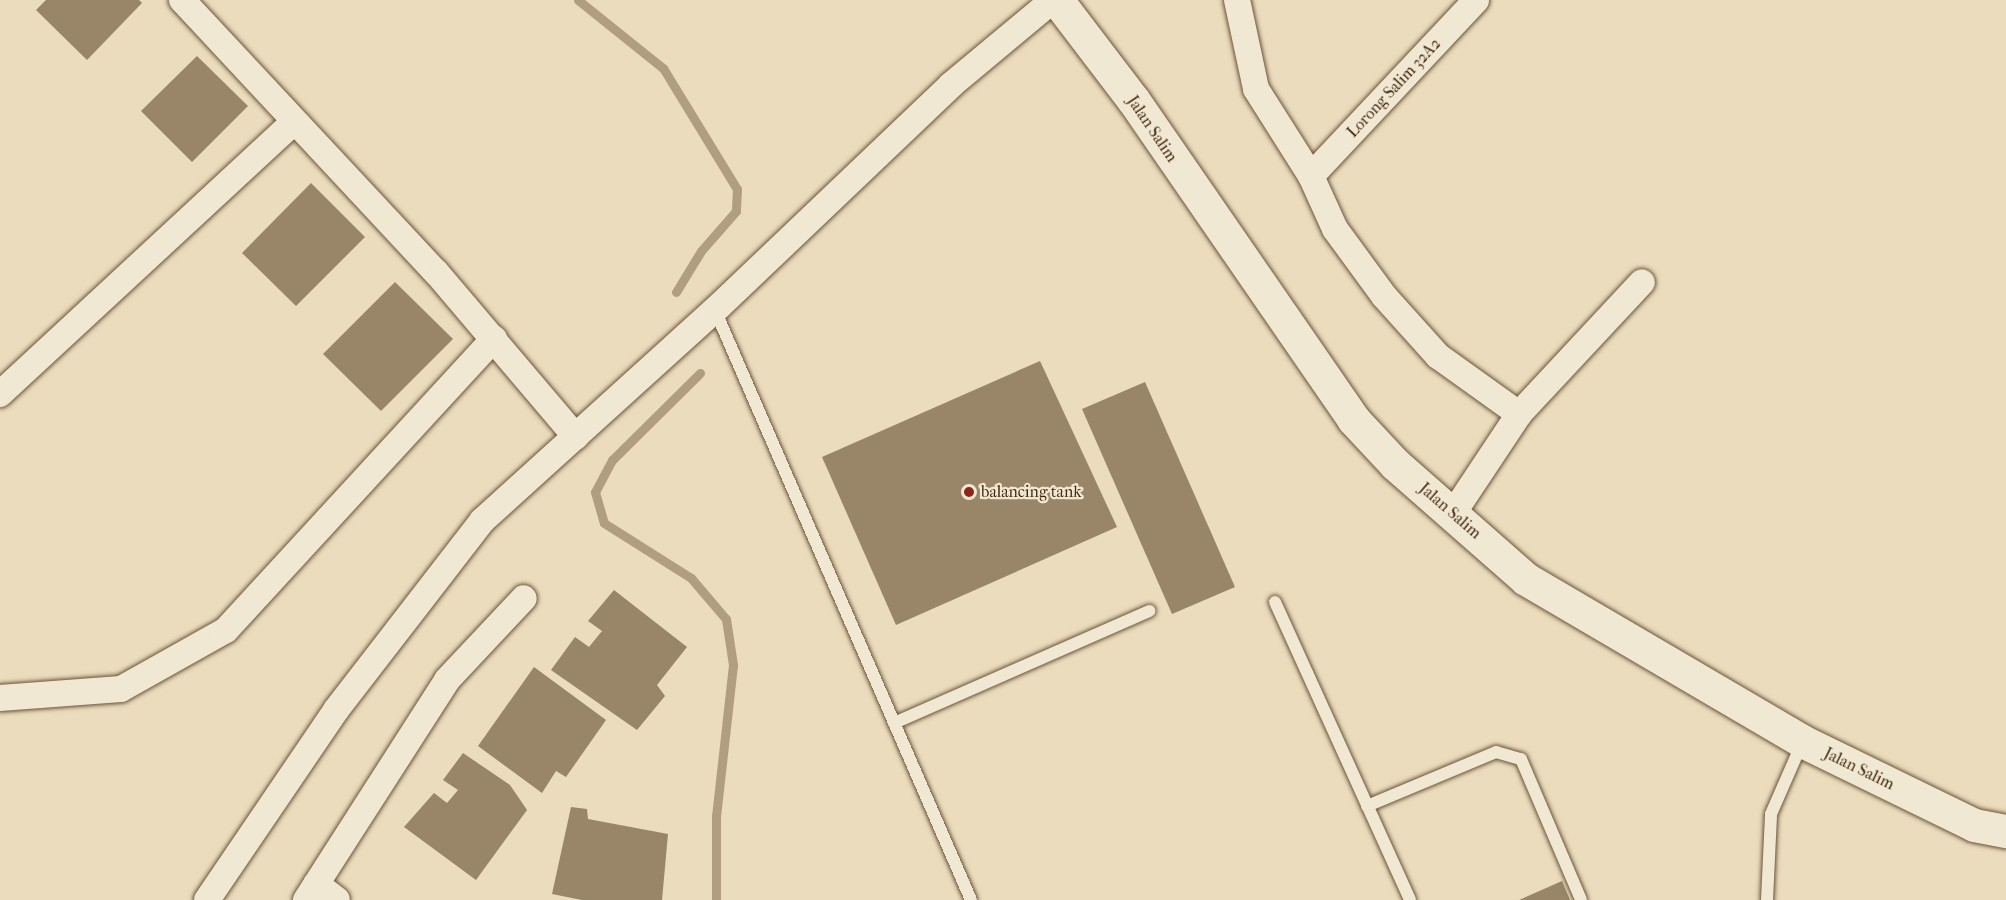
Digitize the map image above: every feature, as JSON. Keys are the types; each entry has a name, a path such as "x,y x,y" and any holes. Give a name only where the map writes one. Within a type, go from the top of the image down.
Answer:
{"street":[{"path":"182,0 494,339 576,437"},
{"path":"207,900 336,710 482,521 715,310 951,85 1055,0"},
{"name":"Jalan Salim","path":"1055,0 1134,101 1353,419 1395,464 1454,512 1526,579 1802,741 1974,825 2006,831"},
{"path":"1237,0 1256,89 1311,176 1335,229 1384,296 1438,356 1519,414"},
{"name":"Lorong Salim 32A2","path":"1311,176 1476,0"},
{"path":"0,394 294,122"},
{"path":"1454,512 1519,414 1642,282"},
{"path":"0,698 121,689 226,630 494,339"},
{"path":"337,900 311,892 447,680 524,598"}],"lane":[{"path":"715,310 971,900"},
{"path":"1275,602 1410,900"},
{"path":"894,723 1149,611"},
{"path":"1767,900 1771,814 1802,741"},
{"path":"1367,806 1496,752 1521,759 1581,900"}],"building":[{"path":"46,0 139,0 142,3 87,60 36,10"},
{"path":"197,56 248,106 192,162 141,111"},
{"path":"311,183 365,237 296,306 242,253"},
{"path":"395,282 453,339 381,411 323,354"},
{"name":"balancing tank","path":"1040,361 1117,527 896,625 822,457"},
{"path":"1145,382 1235,587 1172,614 1082,409"},
{"path":"614,590 687,647 657,685 665,696 637,730 551,670 575,637 589,647 602,631 588,621"},
{"path":"534,667 606,720 566,777 556,771 542,793 478,746"},
{"path":"463,753 510,785 527,810 476,880 404,827 434,793 447,803 458,790 443,780"},
{"path":"571,807 587,809 588,819 668,834 662,900 582,900 552,894"},
{"path":"1562,881 1570,900 1519,900"}],"waterway":[{"path":"578,0 663,68 737,189 736,211 701,251 676,292"},
{"path":"700,373 612,460 595,492 604,523 691,578 726,619 733,665 716,816 716,900"}],"place":[{"name":"balancing tank","path":"969,492"}]}
